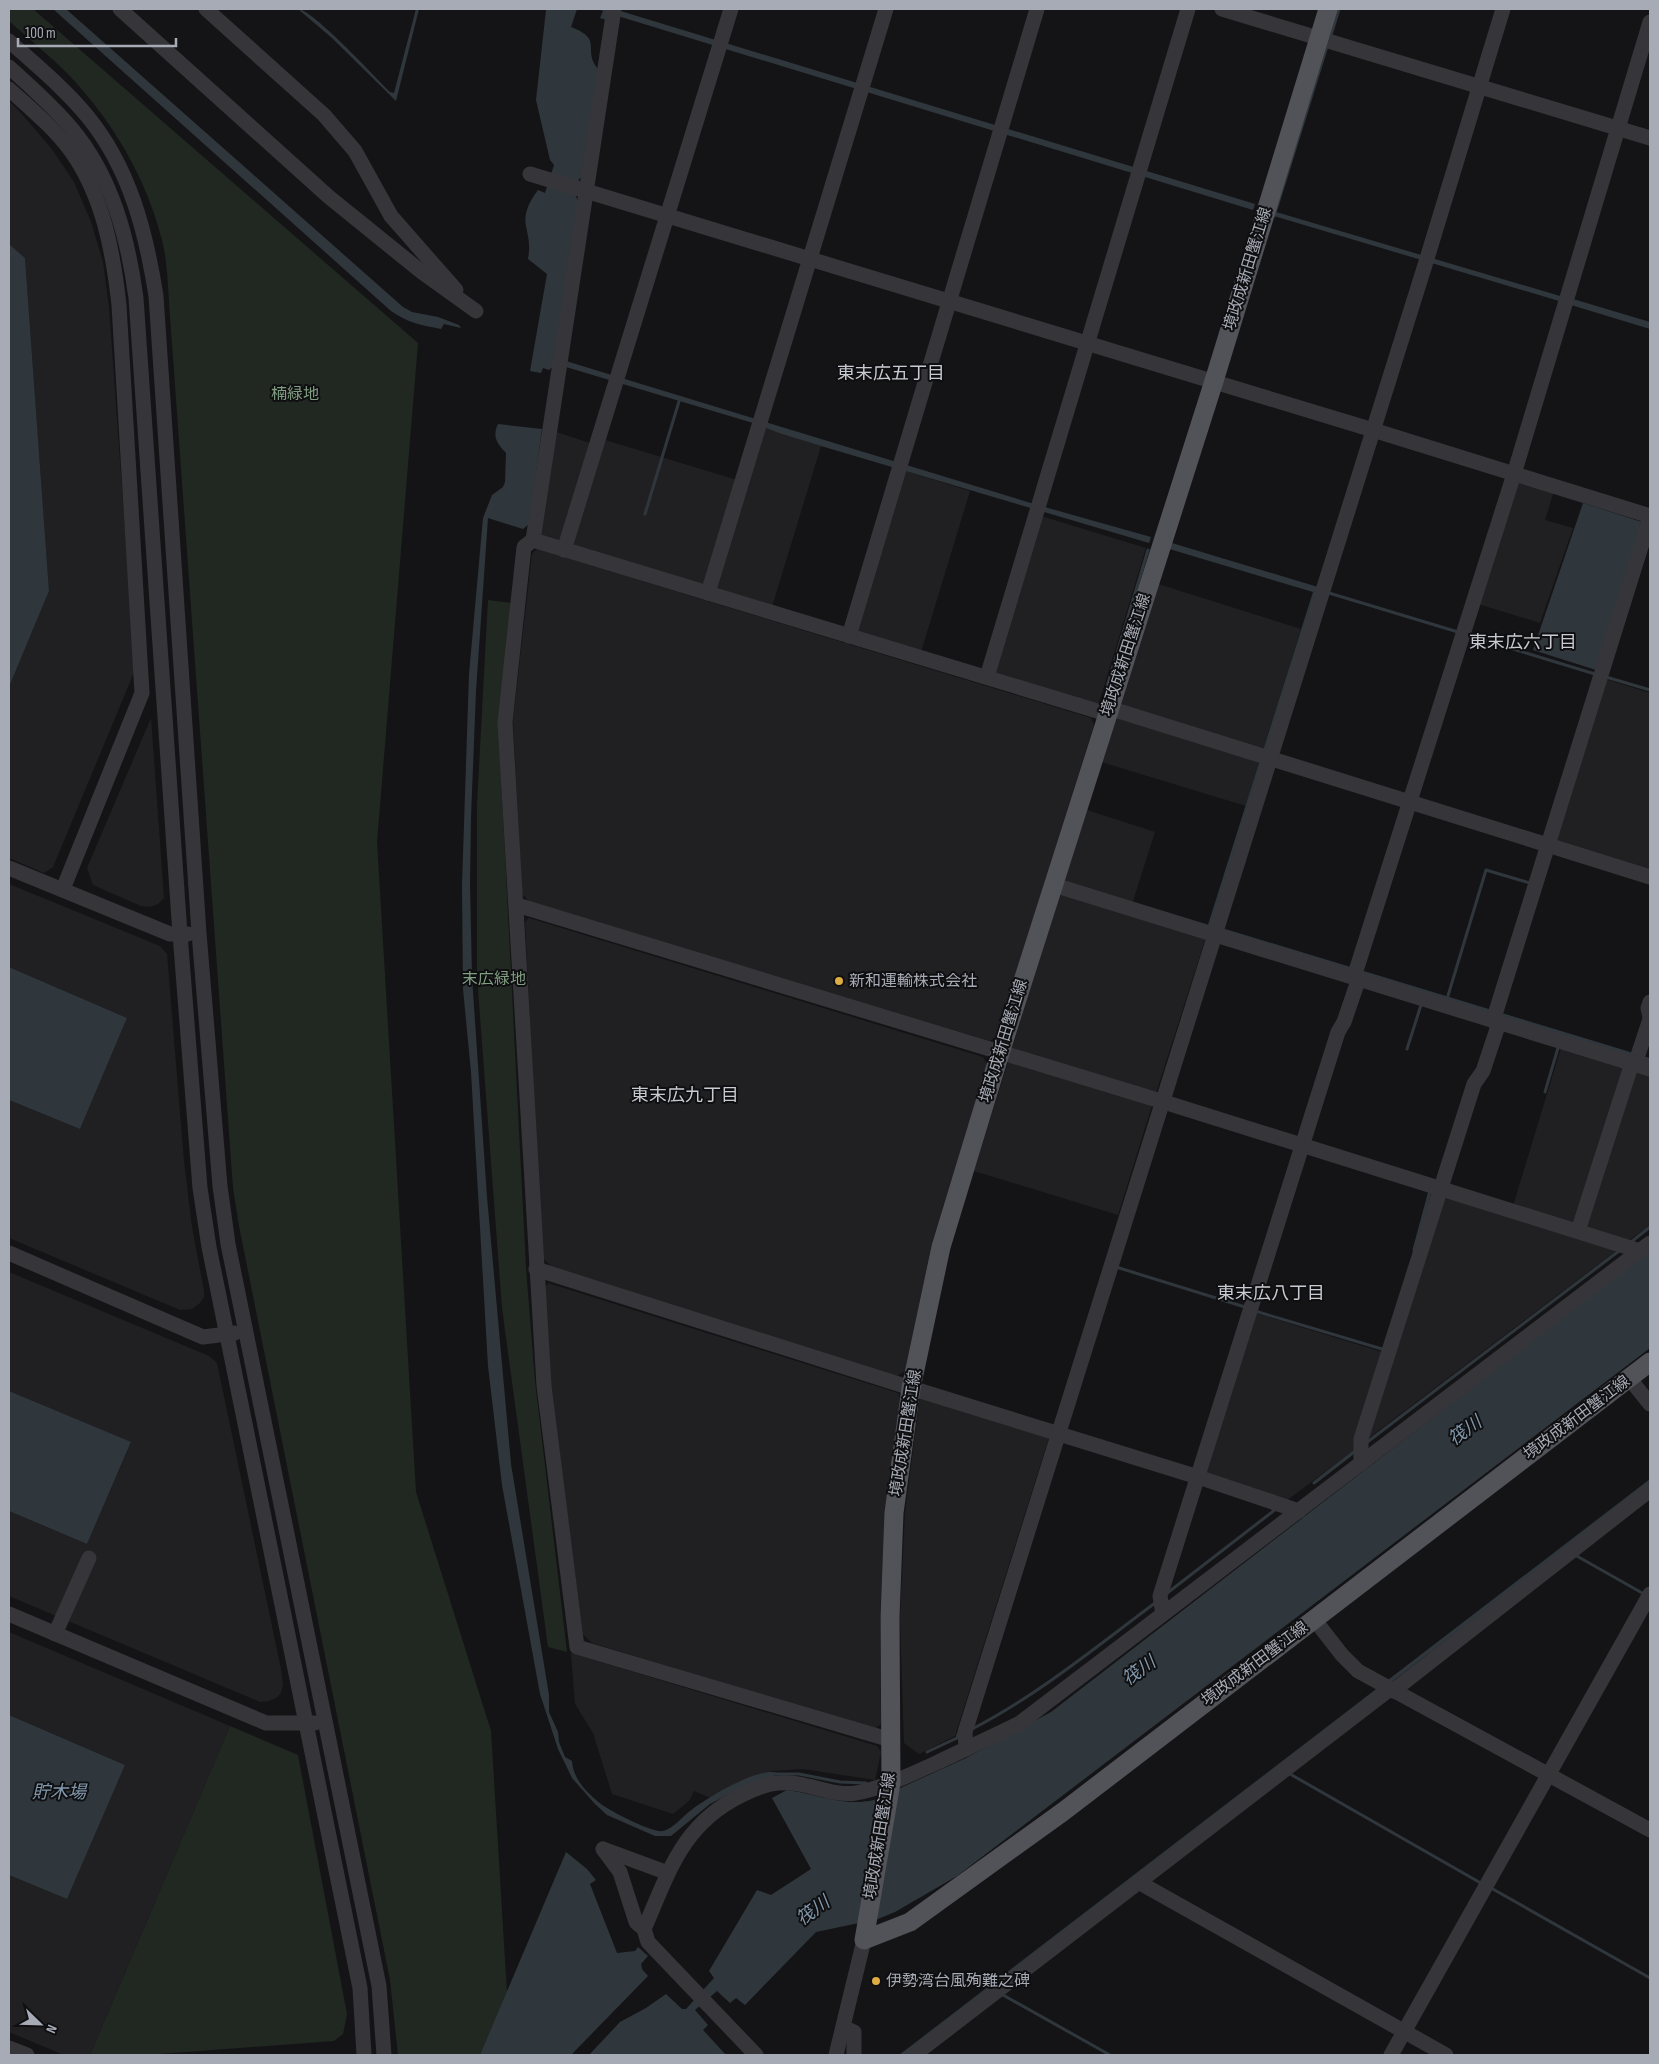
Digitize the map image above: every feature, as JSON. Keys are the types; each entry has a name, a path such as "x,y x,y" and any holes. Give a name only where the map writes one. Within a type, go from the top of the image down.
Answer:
{"main road":[{"name":"境政成新田蟹江線","path":"1328,9 1214,382 1000,1052 942,1247 911,1388 894,1513 890,1617 891,1783 865,1934 884,1933 917,1917 1064,1811 1650,1362"}],"street":[{"path":"120,9 329,197 423,273 476,311 391,216 355,151 324,115 206,9"},
{"path":"564,550 731,9"},
{"path":"708,593 886,9"},
{"path":"849,636 1037,9"},
{"path":"987,677 1188,9"},
{"path":"1222,9 1650,138"},
{"path":"966,1749 965,1732 1164,1102 1266,758 1373,430 1503,9"},
{"path":"614,13 583,190 560,362 533,540 524,547 505,722 544,1386 577,1647 891,1740"},
{"path":"1163,1614 1160,1596 1338,1032 1344,1022 1356,974 1409,801 1514,474 1650,22"},
{"path":"9,41 61,88 89,118 128,184 140,217 149,252 156,306 200,933 220,1186 228,1244 379,1986 384,2055"},
{"path":"9,68 73,130 110,192 122,224 130,256 137,308 180,934 200,1188 226,1334 360,1988 364,2055"},
{"path":"9,89 39,116 71,151 92,190 106,226 115,264 119,305 142,693 63,889"},
{"path":"534,175 1373,430 1650,517 1496,1018 1483,1071 1474,1084 1361,1439 1362,1464"},
{"path":"533,540 849,636 1409,801 1650,877"},
{"path":"9,868 170,934 200,933"},
{"path":"1054,885 1215,935 1356,974 1636,1060 1650,1069"},
{"path":"517,906 1164,1102 1578,1231 1645,1247"},
{"path":"1578,1231 1650,1018 1648,1008 1650,1002"},
{"path":"644,1929 681,1846 696,1828 719,1807 747,1792 777,1782 808,1784 836,1793 854,1794 891,1783 1020,1723 1645,1247"},
{"path":"9,1253 203,1337 246,1332"},
{"path":"536,1269 1198,1477 1300,1511"},
{"path":"1629,1378 1650,1404"},
{"path":"914,2055 1140,1883 1388,1688 1650,1490"},
{"path":"55,1634 89,1558"},
{"path":"1390,2055 1650,1594"},
{"path":"9,1614 266,1724 325,1723"},
{"path":"1314,1619 1342,1655 1358,1671 1650,1830"},
{"path":"668,1873 603,1849 620,1872 636,1922 644,1929 648,1942 716,2016 756,2055"},
{"path":"1140,1883 1446,2055"},
{"path":"836,2055 865,1934"},
{"path":"843,2027 854,2032 854,2055"},
{"path":"9,2048 27,2055"}],"shaded area":[{"path":"9,101 51,148 74,182 91,222 103,262 109,307 135,670 53,867 44,873 9,858 9,687 49,591 25,258 9,244"},
{"path":"762,427 821,446 772,607 717,590"},
{"path":"553,431 593,444 563,542 540,536"},
{"path":"602,439 737,480 703,586 573,546"},
{"path":"902,470 970,491 921,652 853,631"},
{"path":"1515,482 1554,491 1545,520 1573,528 1540,623 1475,603"},
{"path":"1041,516 1146,548 1098,706 994,674"},
{"path":"537,549 1091,718 1094,725 996,1036 990,1041 530,902 522,894 513,720 532,554"},
{"path":"1155,583 1301,629 1263,751 1118,704"},
{"path":"1605,679 1650,693 1650,872 1554,843"},
{"path":"1118,716 1260,760 1246,806 1098,761 1113,719"},
{"path":"151,718 164,898 158,904 150,907 141,906 93,885 87,868"},
{"path":"1084,809 1155,832 1132,904 1060,882"},
{"path":"9,884 160,946 167,954 184,1161 192,1227 204,1291 204,1297 200,1303 192,1309 180,1310 9,1238 9,1100 80,1129 127,1018 9,967"},
{"path":"1060,894 1206,937 1155,1096 1011,1051"},
{"path":"529,918 983,1057 987,1065 932,1243 905,1371 897,1376 551,1266 542,1257 525,922"},
{"path":"1561,1048 1625,1067 1572,1225 1513,1206"},
{"path":"1009,1059 1153,1102 1118,1215 974,1171"},
{"path":"1632,1072 1650,1075 1650,1225 1628,1241 1584,1229"},
{"path":"1444,1196 1620,1248 1366,1440"},
{"path":"9,1272 209,1356 217,1363 281,1669 283,1684 281,1693 276,1698 260,1702 9,1596 9,1511 87,1544 131,1443 9,1391"},
{"path":"548,1283 898,1393 900,1398 886,1511 880,1617 881,1724 875,1729 592,1643 583,1634 551,1388 545,1287"},
{"path":"1255,1313 1382,1352 1356,1449 1286,1501 1205,1474"},
{"path":"920,1395 1050,1434 955,1736 919,1754 904,1743 900,1617 905,1513"},
{"path":"9,1632 230,1726 90,2055 64,2055 9,2032 9,1875 67,1899 125,1765 9,1715"},
{"path":"571,1653 877,1746 881,1752 875,1780 803,1769 772,1771 757,1775 711,1798 694,1791 689,1801 673,1814 612,1794 593,1733 575,1704"}],"green space":[{"name":"楠緑地","path":"9,9 33,9 418,343 377,842 416,1492 491,1731 507,1993 480,2055 398,2055 390,1980 239,1226 233,1188 168,278 162,240 147,194 114,131 69,75 9,21"},
{"name":"末広緑地","path":"488,600 512,603 498,717 526,1268 535,1381 567,1652 548,1647 502,1308 477,976 477,804"},
{"path":"230,1726 298,1755 347,2014 343,2034 334,2041 145,2055 90,2055"}],"water":[{"path":"53,9 66,9 403,307 412,312 438,317 459,325 461,328 444,324 441,329 421,325 391,311"},
{"path":"298,9 305,12 330,32 390,92 394,93 416,9 419,9 396,101 332,38"},
{"path":"577,9 571,27 587,36 590,41 594,63 599,70 583,176 579,179 575,193 579,205 556,358 1034,504 1151,537 1149,543 821,446 753,423 556,364 549,370 543,368 541,373 530,371 547,274 528,259 529,239 525,218 531,201 538,190 545,193 554,165 550,160 536,100 546,10"},
{"path":"598,9 614,9 1255,204 1253,210 608,13 607,20 600,18 603,11"},
{"path":"1276,212 1560,296 1559,301 1274,216"},
{"path":"9,244 25,258 49,591 9,687"},
{"path":"1573,299 1650,322 1650,329 1571,305"},
{"path":"498,424 542,429 529,524 523,529 488,518 476,691 471,817 472,977 487,1197 511,1464 549,1695 549,1712 558,1732 559,1742 565,1757 572,1761 575,1774 586,1790 601,1804 622,1816 650,1829 663,1831 674,1825 697,1806 732,1785 758,1774 777,1773 773,1777 736,1790 710,1804 671,1836 655,1836 607,1815 572,1778 558,1749 540,1694 502,1485 488,1366 471,1072 463,989 462,885 469,674 483,518 492,495 503,487 505,482 506,453 496,440 495,433"},
{"path":"1583,503 1642,522 1596,670 1533,650"},
{"path":"1172,543 1318,587 1211,929 1207,928 1313,592 1166,548"},
{"path":"1222,928 1650,1058 1650,1064 1221,932"},
{"path":"9,967 127,1018 80,1129 9,1100"},
{"name":"筏川","path":"1650,1250 1650,1348 957,1876 895,1912 878,1919 816,1932 745,2005 736,1998 730,2003 717,1991 695,2010 708,2025 703,2030 726,2055 589,2055 620,2022 646,2008 666,1994 682,2009 686,2009 714,1978 709,1971 757,1890 771,1895 811,1869 772,1798 787,1790 841,1801 863,1802 874,1800 966,1758 1051,1712"},
{"path":"9,1391 131,1442 87,1544 9,1511"},
{"path":"1650,1479 1650,1483 1643,1489 906,2055 899,2055"},
{"name":"貯木場","path":"9,1715 125,1765 67,1899 9,1875"},
{"path":"566,1852 587,1869 596,1880 590,1884 617,1953 635,1951 638,1947 648,1956 641,1964 642,1969 648,1976 571,2055 480,2055"}],"waterway":[{"path":"1331,35 1339,9"},
{"path":"1274,216 1327,46"},
{"path":"645,514 680,398"},
{"path":"1105,693 1148,550"},
{"path":"1329,593 1458,632"},
{"path":"1467,635 1595,674"},
{"path":"1606,677 1650,690"},
{"path":"1447,999 1486,870 1530,883"},
{"path":"1407,1049 1421,1005"},
{"path":"1545,1092 1558,1048"},
{"path":"1414,1250 1430,1191"},
{"path":"1631,1242 1650,1227"},
{"path":"1366,1443 1619,1251"},
{"path":"1116,1267 1245,1307"},
{"path":"1255,1311 1382,1349"},
{"path":"1314,1483 1354,1452"},
{"path":"1166,1594 1276,1509"},
{"path":"1575,1555 1644,1594"},
{"path":"974,1728 1044,1685 1155,1603"},
{"path":"927,1752 957,1738 958,1734"},
{"path":"773,1774 799,1774 840,1782 866,1783"},
{"path":"1290,1774 1479,1882"},
{"path":"1491,1888 1650,1978"},
{"path":"1003,1995 1110,2055"}],"place":[{"name":"新和運輸株式会社","path":"839,981"},
{"name":"伊勢湾台風殉難之碑","path":"876,1981"}],"district":[{"name":"東末広五丁目","path":"891,373"},
{"name":"東末広六丁目","path":"1523,642"},
{"name":"東末広九丁目","path":"685,1095"},
{"name":"東末広八丁目","path":"1271,1293"}]}
